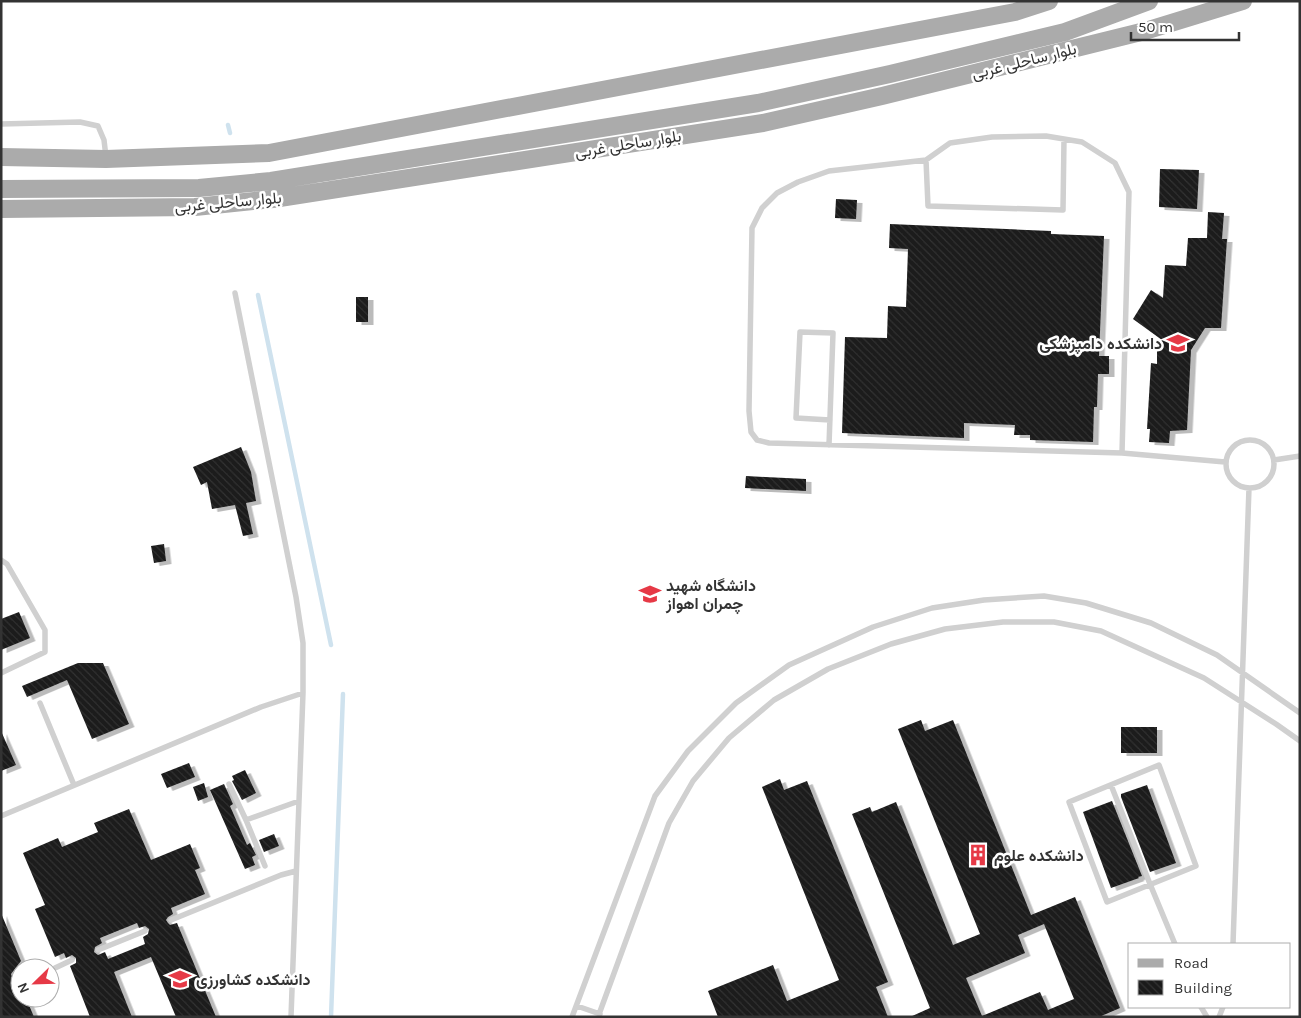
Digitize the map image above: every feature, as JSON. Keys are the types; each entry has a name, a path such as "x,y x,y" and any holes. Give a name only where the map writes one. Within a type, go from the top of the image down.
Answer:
{"main road":[{"path":"1,157 106,159 270,153 1015,12 1049,1"},
{"name":"بلوار ساحلی غربی","path":"1,189 199,188 271,181 749,105 890,74 1065,32 1150,1"},
{"name":"بلوار ساحلی غربی","path":"1,209 195,207 273,199 763,123 882,96 1145,31 1243,1"}],"lane":[{"path":"1,124 80,122 98,126 104,140 106,159"},
{"path":"1122,453 1129,192 1115,163 1082,142 1046,136 992,137 950,143 926,160 829,171 798,182 777,193 762,208 752,228 750,411 751,432 757,440 769,443 1122,453 1225,462"},
{"path":"926,160 928,206 1063,210 1064,140"},
{"path":"235,293 303,643 303,693 291,1017"},
{"path":"829,445 830,420 833,333 800,332 796,418 830,420"},
{"path":"1246,439 1257,440 1266,445 1273,454 1274,460 1271,476 1264,484 1254,488 1243,487 1233,482 1227,473 1225,462 1228,451 1236,443 1246,439"},
{"path":"1274,460 1300,456"},
{"path":"1233,943 1249,488"},
{"path":"1,560 6,564 44,630 45,652 1,672"},
{"path":"572,1017 655,796 688,751 736,703 789,665 873,626 932,608 984,600 1044,596 1086,603 1151,623 1217,655 1300,712"},
{"path":"577,1006 599,1015 669,823 693,781 729,738 774,700 828,669 891,644 945,629 1003,622 1054,622 1101,631 1204,678 1300,741"},
{"path":"1,816 261,708 303,693"},
{"path":"40,704 74,785"},
{"path":"1159,765 1196,866 1150,884 1107,902 1069,802 1159,765"},
{"path":"229,784 265,866"},
{"path":"1111,785 1175,943"},
{"path":"246,820 299,800"},
{"path":"171,920 281,876 296,872"},
{"path":"98,950 145,931"},
{"path":"60,965 72,960"}],"building":[{"path":"1160,169 1199,170 1197,209 1159,207"},
{"path":"836,199 857,200 856,219 835,218"},
{"name":"دانشکده دامپزشکی","path":"1208,212 1224,213 1222,239 1227,239 1221,328 1205,328 1191,350 1187,430 1170,431 1169,443 1149,442 1150,429 1147,429 1151,363 1157,364 1157,347 1162,340 1133,319 1151,290 1163,298 1165,265 1186,266 1188,238 1207,238"},
{"path":"890,224 1051,231 1051,234 1104,236 1099,356 1109,356 1109,374 1098,374 1097,407 1094,407 1093,442 1030,440 1030,435 1014,435 1015,425 964,423 964,438 842,433 845,337 887,338 888,306 906,307 908,249 889,248"},
{"path":"356,297 368,297 368,322 356,322"},
{"path":"241,447 251,472 256,501 246,503 253,534 243,536 235,505 212,509 207,482 201,485 193,467"},
{"path":"746,476 806,479 806,491 745,488"},
{"path":"164,544 166,561 154,563 151,546"},
{"path":"19,612 30,638 1,650 1,619"},
{"path":"78,663 103,663 129,724 92,739 67,680 27,697 22,686"},
{"name":"دانشکده علوم","path":"921,720 925,731 953,720 1031,915 1075,897 1120,1008 1099,1017 910,1017 930,1008 852,814 870,807 872,812 896,802 953,945 980,934 898,729","holes":["1044,924 1074,999 1048,1010 1040,992 982,1016 966,978 1025,953 1018,935"]},
{"path":"1121,727 1157,727 1157,753 1121,753"},
{"path":"1,731 16,765 1,771"},
{"path":"189,763 195,777 167,788 161,774"},
{"path":"245,770 256,793 242,800 232,781 234,780 232,776"},
{"path":"780,779 784,790 807,781 888,982 876,987 888,1017 718,1017 708,991 773,965 787,1001 839,980 762,787"},
{"path":"204,783 208,797 198,801 193,787"},
{"path":"224,784 233,804 230,806 247,845 250,843 256,855 252,857 255,865 245,869 210,790"},
{"path":"1147,785 1176,863 1150,872 1121,797 1121,794"},
{"path":"1112,801 1142,876 1111,888 1083,812"},
{"path":"129,809 151,860 190,844 200,868 195,870 205,894 171,908 173,914 166,920 170,925 177,923 216,1017 176,1017 151,957 114,972 132,1017 90,1017 70,966 76,963 76,958 72,955 66,958 64,953 55,957 35,909 45,905 23,853 58,838 62,847 98,832 94,823","holes":["137,923 139,928 145,926 149,929 148,934 143,937 145,944 108,959 105,952 98,955 94,952 95,947 102,943 100,938"]},
{"path":"274,834 279,846 264,852 259,840"},
{"path":"1,913 20,958 10,958 10,1008 30,1008 34,1017 1,1017"}],"waterway":[{"path":"228,125 230,133"},
{"path":"258,295 331,645"},
{"path":"331,1017 343,694"}],"place":[{"name":"دانشکده دامپزشکی","path":"1178,343"},
{"name":"دانشگاه شهید چمران اهواز","path":"650,594"},
{"name":"دانشکده علوم","path":"978,855"},
{"name":"دانشکده کشاورزی","path":"180,979"}]}
